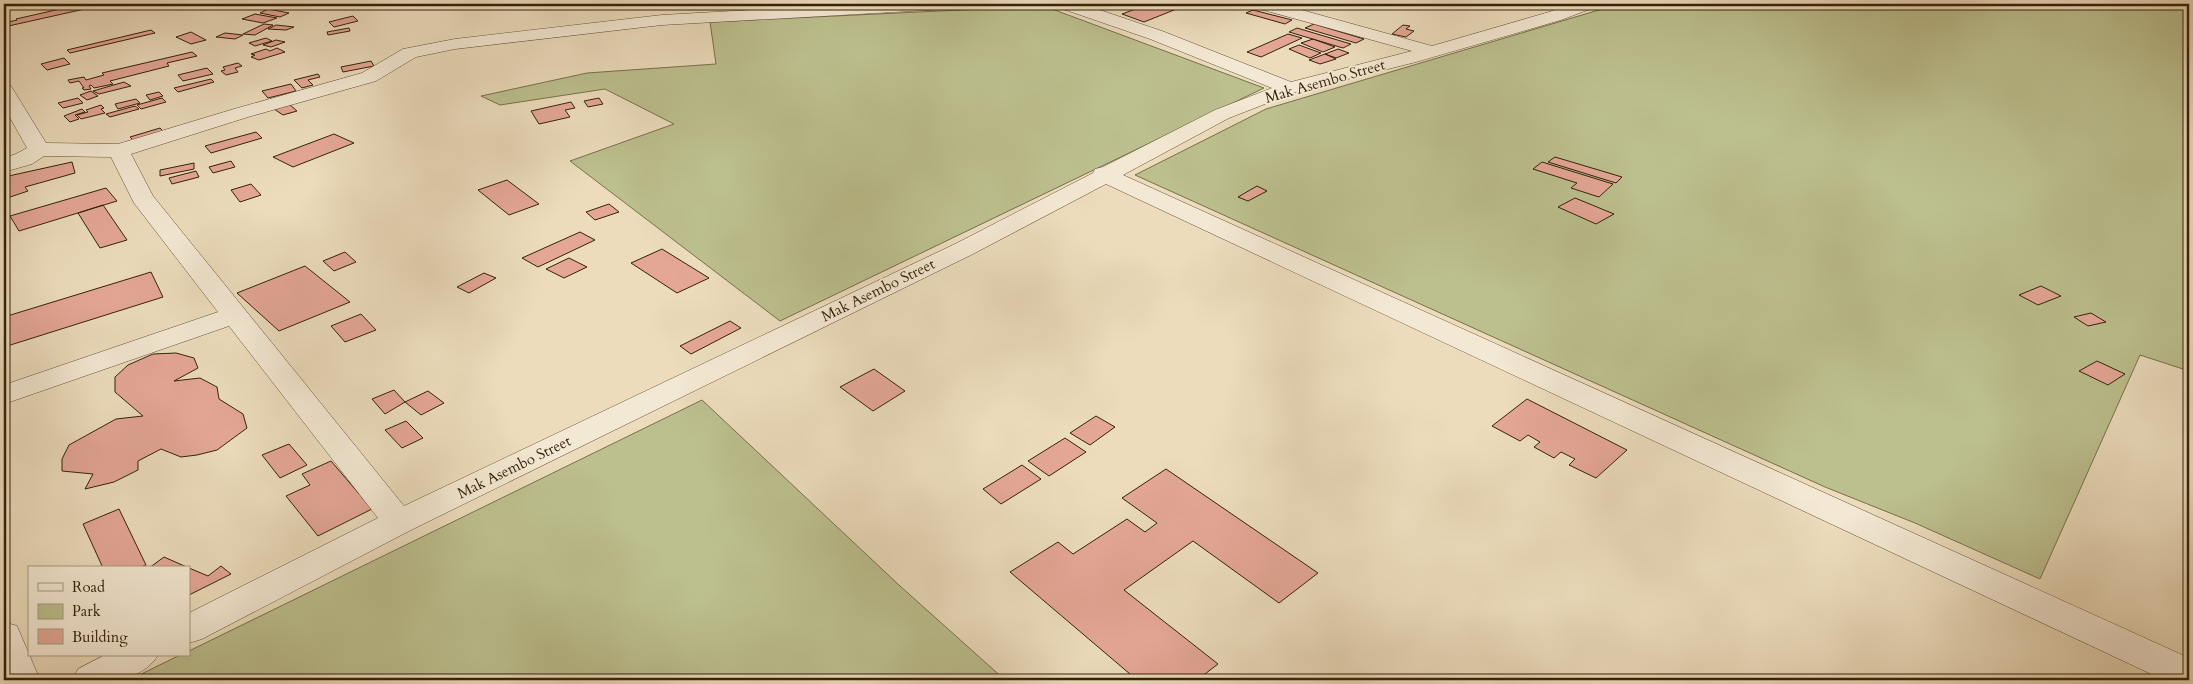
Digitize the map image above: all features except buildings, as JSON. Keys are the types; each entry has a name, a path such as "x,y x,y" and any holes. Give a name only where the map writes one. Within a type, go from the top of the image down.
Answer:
{"street":[{"path":"4,165 24,159 39,150 84,149 120,151 242,113 369,77 410,54 455,44 662,20 947,4"},
{"path":"1066,4 1156,35 1289,88"},
{"path":"1262,4 1431,51"},
{"name":"Mak Asembo Street","path":"190,628 399,522 964,249 1103,174 1222,114 1289,88 1431,51 1555,16 1587,4"},
{"path":"4,90 39,150"},
{"path":"120,151 142,198 399,522"},
{"path":"1103,174 2189,675"},
{"path":"4,395 234,314"},
{"path":"4,636 21,680"},
{"path":"91,680 136,656"}],"green space":[{"path":"1619,4 2175,4 2189,8 2189,371 2140,355 2040,579 1915,523 1825,487 1135,175 1266,109"},
{"path":"1044,6 1264,88 780,321 570,161 674,124 605,89 500,105 481,96 587,73 716,64 710,22"},
{"path":"702,400 900,586 1005,680 129,680 178,656 190,656 190,651"}]}
